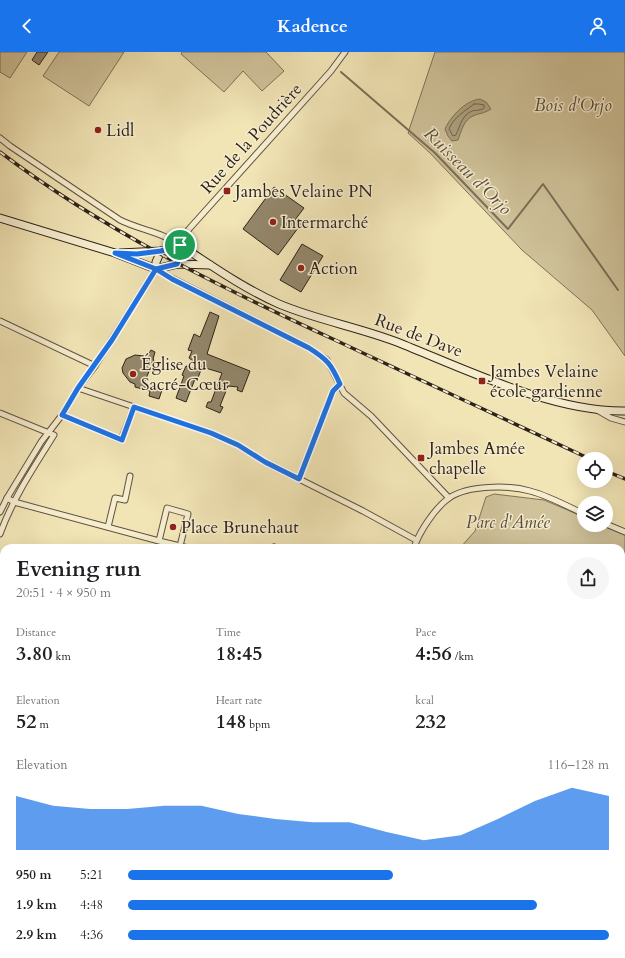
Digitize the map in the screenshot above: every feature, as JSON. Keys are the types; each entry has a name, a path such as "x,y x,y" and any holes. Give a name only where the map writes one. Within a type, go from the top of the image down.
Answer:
{"main road":[{"path":"1,220 115,253 156,269 177,264 210,265"},
{"path":"115,253 137,254 161,251 180,245 181,252 177,264"},
{"name":"Rue de Dave","path":"180,245 246,288 295,310 379,335 524,391 553,400 596,409 625,411"},
{"path":"156,269 156,262 161,251"}],"street":[{"name":"Rue de la Poudrière","path":"180,245 188,228 331,71 345,52"},
{"path":"0,138 120,220 139,228 166,236 180,245"},
{"path":"0,512 6,498 48,432 62,415 78,388 95,366 156,269 172,279 309,348 327,360 344,392 371,416 449,498"},
{"path":"0,321 95,366"},
{"path":"299,479 333,391 340,384"},
{"path":"78,388 211,433 238,445 265,462 363,511 416,540"},
{"path":"62,415 122,440 134,407"},
{"path":"596,409 611,418 625,422"},
{"path":"0,413 54,435 18,494 8,513 0,534"},
{"path":"108,527 115,498 125,500 130,476"},
{"path":"415,544 431,517 449,498 488,487 512,488 530,491 545,496 577,511"},
{"path":"6,498 14,502 173,544"},
{"path":"158,540 166,508 188,514 180,544"},
{"path":"613,527 625,532"}],"green space":[{"path":"0,52 27,52 10,78 0,72"},
{"path":"59,52 124,52 89,106 43,76"},
{"path":"182,52 266,52 284,71 262,91 243,71 224,92 181,54"},
{"name":"Bois d'Orjo","path":"435,52 625,52 625,356 592,310 522,250 430,153 408,133"},
{"name":"Parc d'Amée","path":"494,494 544,500 577,514 577,532 613,532 613,530 625,535 625,544 464,544 475,531 486,497"}],"water":[{"path":"480,99 486,102 491,109 475,115 467,120 458,140 452,141 445,129 451,119 464,106 474,100"}],"building":[{"path":"37,52 48,52 39,65 32,60"},
{"name":"Intermarché","path":"274,187 304,208 295,220 301,224 278,255 243,229"},
{"name":"Action","path":"302,244 323,256 301,292 280,280"},
{"path":"210,312 219,316 207,354 250,371 242,392 237,390 238,387 228,386 220,406 223,407 220,413 206,407 208,402 211,402 222,373 202,367 189,358 192,351 188,350 194,334 200,337"},
{"name":"Église du Sacré-Cœur","path":"151,350 155,352 154,360 144,383 162,390 159,399 149,396 150,391 135,387 135,384 130,382 123,373 122,368 126,359 135,355 148,355"},
{"path":"186,366 201,370 197,380 195,379 186,402 176,398"}],"waterway":[{"name":"Ruisseau d'Orjo","path":"341,72 435,153 508,229 543,184 618,290"}],"railway":[{"path":"0,152 79,207 162,255 291,320 577,453"},
{"path":"613,474 625,479"}],"place":[{"name":"Lidl","path":"98,130"},
{"name":"Jambes Velaine PN","path":"227,191"},
{"name":"Intermarché","path":"273,222"},
{"name":"Action","path":"301,268"},
{"name":"Église du Sacré-Cœur","path":"133,374"},
{"name":"Jambes Velaine école gardienne","path":"482,381"},
{"name":"Jambes Amée chapelle","path":"421,458"},
{"name":"Place Brunehaut","path":"173,527"}],"route":[{"path":"180,245 161,251 137,254 115,253 156,269 112,340 78,388 62,415 122,440 134,407 211,433 238,445 265,462 299,479 333,391 340,384 335,372 327,360 309,348 172,279 156,269 177,264 181,252 180,245"}]}
